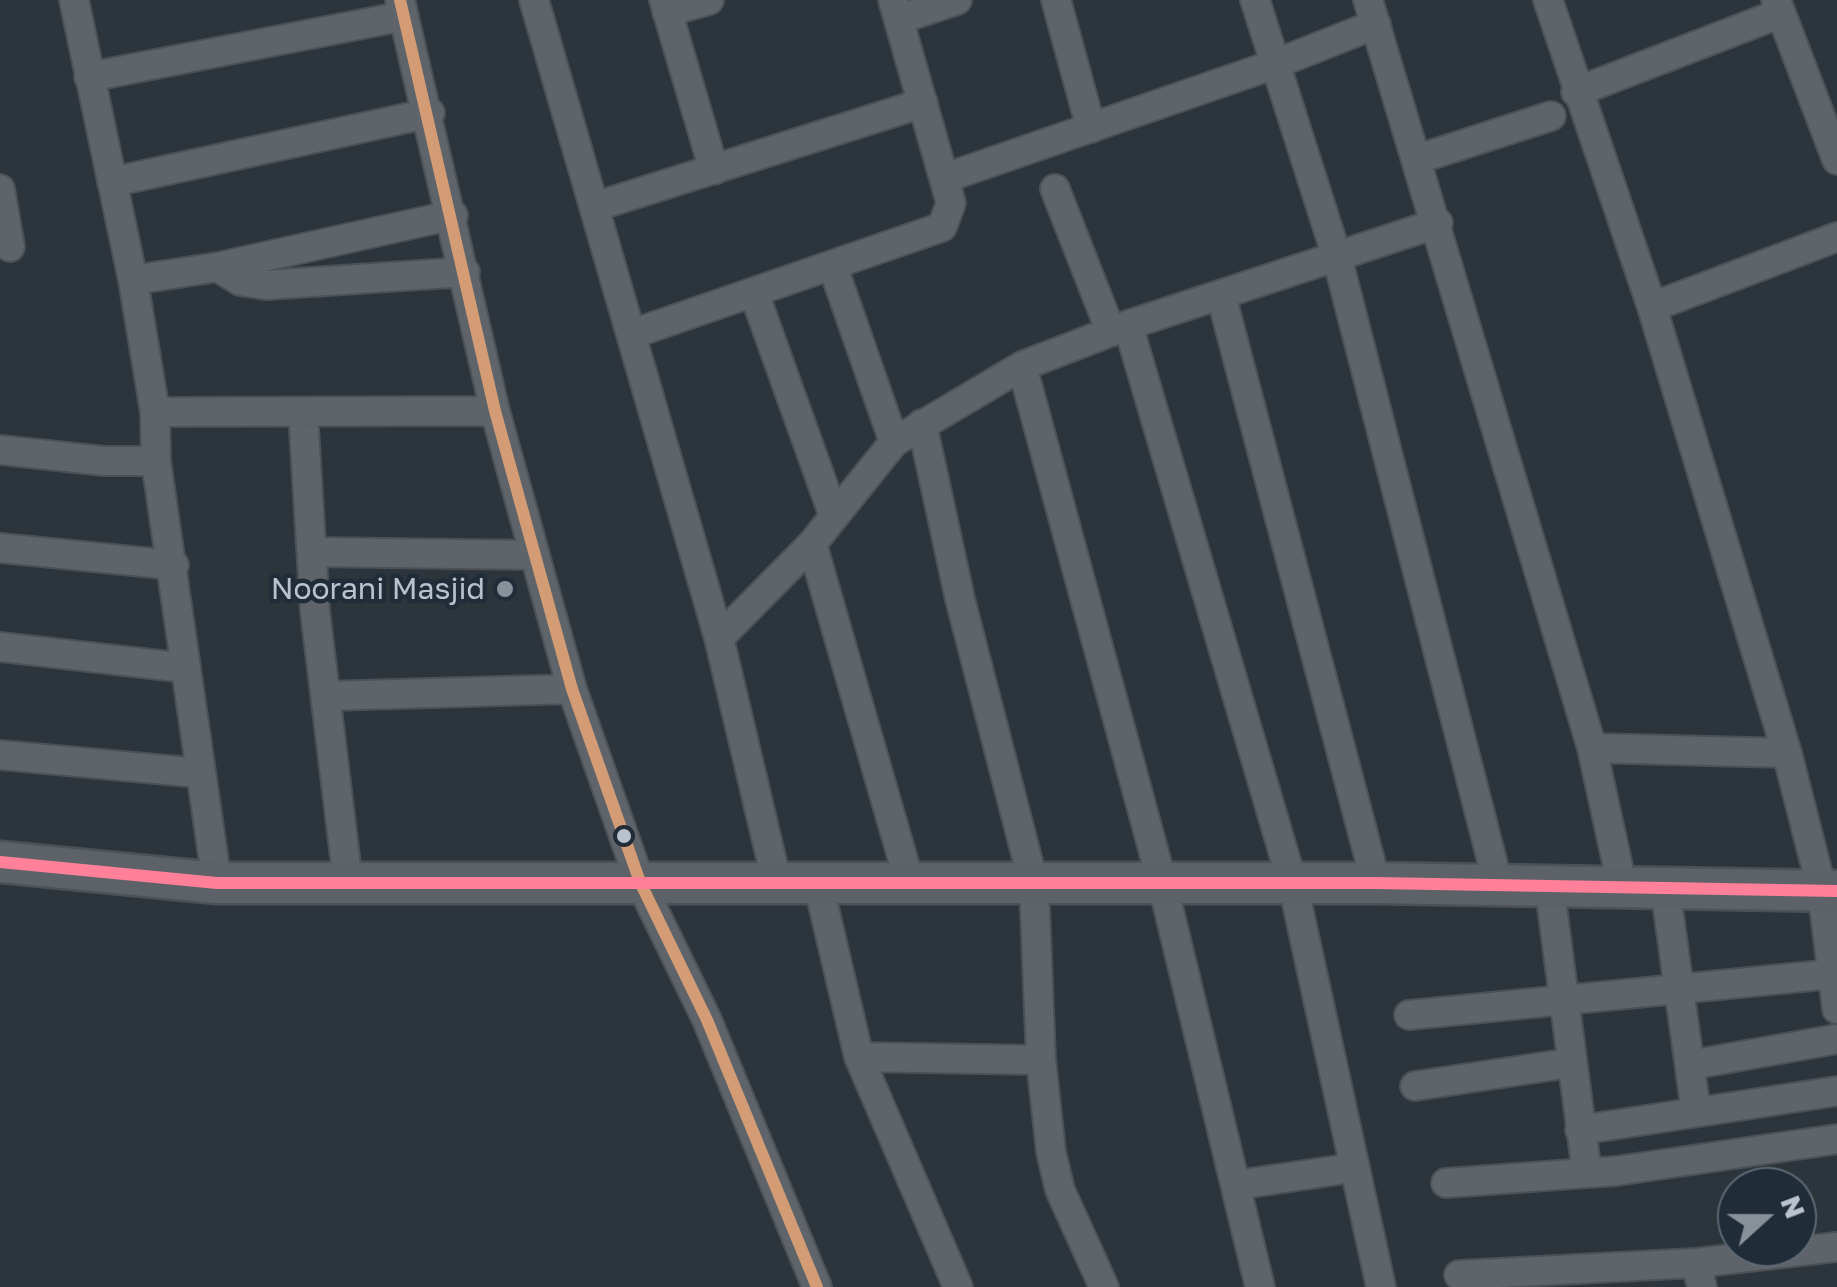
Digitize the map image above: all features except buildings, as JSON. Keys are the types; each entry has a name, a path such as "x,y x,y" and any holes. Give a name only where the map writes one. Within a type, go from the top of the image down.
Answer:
{"main road":[{"path":"0,862 217,883 1376,883 1830,890"}],"street":[{"path":"74,0 133,280 217,883"},
{"path":"534,0 719,638 777,883"},
{"path":"709,0 666,6 714,170"},
{"path":"632,334 942,227 950,202 897,9 957,0"},
{"path":"1056,0 1090,128"},
{"path":"1255,0 1338,257 1498,884"},
{"path":"1548,0 1652,307 1830,890 1837,1009"},
{"path":"1576,92 1778,7 1837,160"},
{"path":"90,77 402,8 430,113 495,410 572,689 640,882 708,1020 816,1287"},
{"path":"945,178 1278,63 1372,12 1592,748 1622,885"},
{"path":"594,207 924,103"},
{"path":"112,182 430,113"},
{"path":"1418,158 1551,116"},
{"path":"0,188 10,247"},
{"path":"1055,189 1120,329 1293,885 1381,1287"},
{"path":"133,280 218,268 453,215"},
{"path":"719,638 812,544 894,442 1022,366 1220,294 1438,223"},
{"path":"1652,307 1837,237"},
{"path":"834,267 894,442"},
{"path":"218,268 240,281 266,285 465,272"},
{"path":"754,293 834,516"},
{"path":"1220,294 1376,883"},
{"path":"1022,366 1163,886 1260,1287"},
{"path":"154,412 495,410"},
{"path":"303,412 312,552 348,882"},
{"path":"922,424 960,599 1034,884 1042,1060 1051,1152 1060,1190 1104,1287"},
{"path":"0,450 104,461 156,461"},
{"path":"812,544 910,884"},
{"path":"0,548 174,565"},
{"path":"312,552 535,555"},
{"path":"0,647 186,668"},
{"path":"326,696 572,689"},
{"path":"1592,748 1787,752"},
{"path":"0,756 200,773"},
{"path":"818,883 860,1058 958,1287"},
{"path":"1548,884 1586,1173"},
{"path":"1666,887 1696,1112"},
{"path":"1409,1015 1832,974"},
{"path":"1690,1064 1837,1038"},
{"path":"860,1058 1042,1060"},
{"path":"1415,1086 1570,1063"},
{"path":"1580,1130 1837,1091"},
{"path":"1446,1184 1586,1173 1837,1139"},
{"path":"1236,1185 1352,1168"},
{"path":"1459,1275 1699,1275 1837,1247"}],"transit line":[{"path":"400,0 495,411 572,689 640,882 707,1020 817,1287"},
{"path":"0,862 217,883 1376,883 1837,891"}],"place":[{"name":"Noorani Masjid","path":"505,589"}]}
